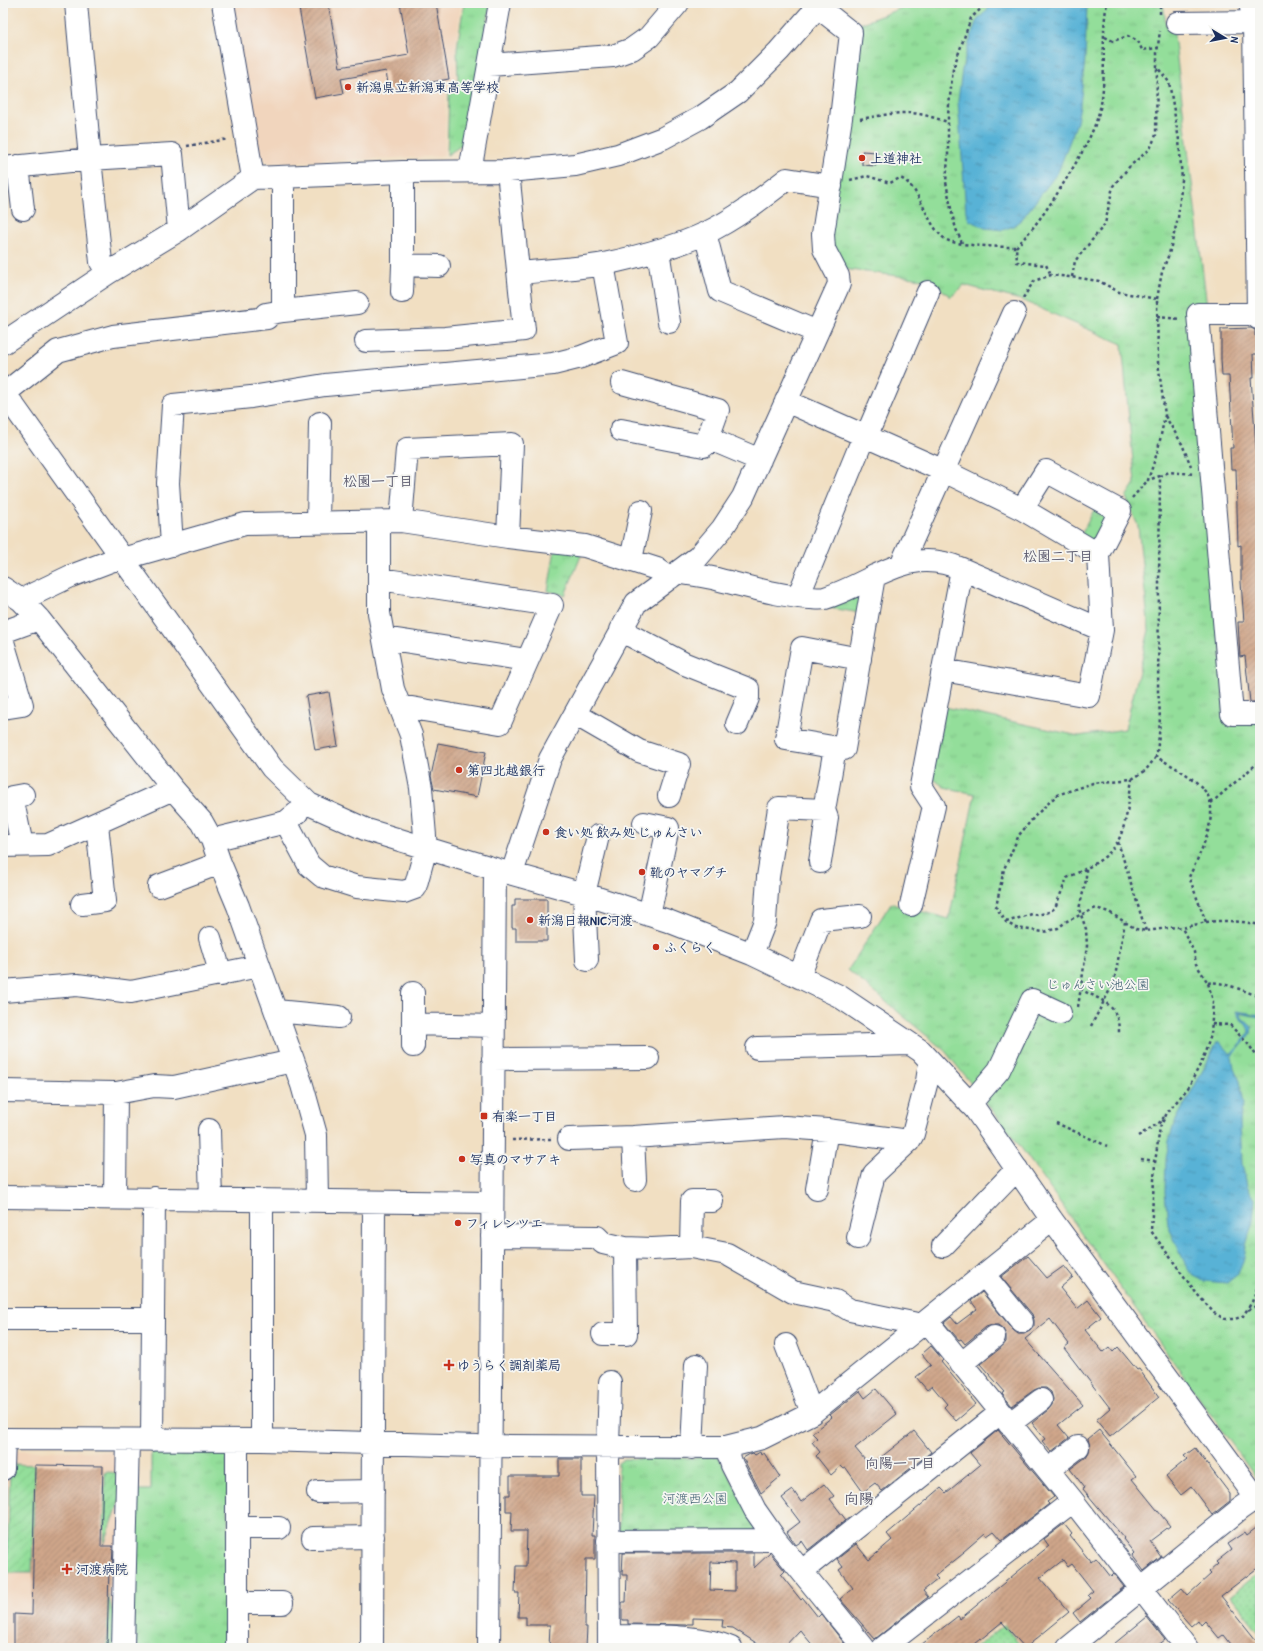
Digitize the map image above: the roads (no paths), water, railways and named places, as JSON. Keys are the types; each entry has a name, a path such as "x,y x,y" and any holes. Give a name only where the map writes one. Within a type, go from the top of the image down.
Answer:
{"street":[{"path":"76,3 101,262 108,273"},
{"path":"223,3 253,178"},
{"path":"470,171 500,3"},
{"path":"489,64 613,56 632,49 650,37 678,3"},
{"path":"3,343 108,273 179,230 253,178 403,172 508,171 575,165 618,155 663,138 700,118 738,92 779,51 818,4 851,33 841,118 823,241 824,249 838,276 839,284 743,497 722,529 698,557 636,602 550,759 503,871 493,1026 489,1648"},
{"path":"1166,23 1255,16 1259,316 1198,314 1232,714 1260,714"},
{"path":"23,209 11,167 172,154 179,230"},
{"path":"366,341 445,338 524,330 508,171"},
{"path":"402,292 403,172"},
{"path":"283,177 283,311"},
{"path":"519,273 603,264 658,250 705,233 758,202 787,179 832,184"},
{"path":"705,233 720,291 817,332"},
{"path":"658,250 669,322"},
{"path":"172,545 168,483 173,405 251,397 325,385 553,364 581,357 617,343 603,264"},
{"path":"403,265 438,266"},
{"path":"798,597 864,436 868,430 928,292"},
{"path":"357,303 283,311 266,314 267,318 113,336 58,351 4,392 272,768 309,804 367,830 649,914 752,954 839,996 910,1044 921,1052 970,1104 1052,1220 1259,1499 1068,1648"},
{"path":"901,564 1014,312"},
{"path":"621,430 704,446 718,410 622,383"},
{"path":"786,401 944,471 1022,509 1098,554"},
{"path":"318,522 320,423"},
{"path":"708,438 760,460"},
{"path":"402,521 407,449 512,444 508,537"},
{"path":"943,670 1089,696 1102,630 1098,554 1120,511 1046,471 1022,509"},
{"path":"631,560 641,511"},
{"path":"21,600 71,576 121,558 245,524 402,521 508,537 585,546 674,575 719,579 758,590 798,597 823,599 901,564 918,560 946,562 1102,630"},
{"path":"286,822 309,865 322,876 357,887 404,892 415,888 426,848 421,788 411,735 393,689 379,613 379,522"},
{"path":"911,905 934,806 921,786 962,569"},
{"path":"860,659 802,648 786,739 844,750 860,659 874,576"},
{"path":"380,579 552,605 500,723 400,706"},
{"path":"3,588 21,600 39,619 173,789 202,822 212,840 238,906 302,1085 316,1135 317,1201"},
{"path":"3,632 39,619"},
{"path":"620,630 685,664 748,689 748,698 737,724"},
{"path":"384,638 527,660"},
{"path":"3,642 22,705 3,708"},
{"path":"575,714 639,751 680,764 669,796"},
{"path":"820,862 827,818 824,810 835,748"},
{"path":"23,795 12,797 12,846 48,845 173,789"},
{"path":"212,840 286,822 309,804"},
{"path":"752,954 765,921 768,877 779,808 824,810"},
{"path":"644,823 668,828 649,914"},
{"path":"82,904 105,901 97,824"},
{"path":"587,960 584,894 598,836"},
{"path":"159,886 220,863"},
{"path":"800,977 821,920 860,916"},
{"path":"210,938 221,975"},
{"path":"3,990 78,985 131,992 221,975 259,966"},
{"path":"413,994 413,1046"},
{"path":"970,1104 999,1070 1032,1000 1069,1012"},
{"path":"276,1011 338,1017"},
{"path":"413,1024 493,1026"},
{"path":"757,1048 910,1044"},
{"path":"493,1059 648,1058"},
{"path":"3,1091 116,1093 154,1086 174,1087 294,1061"},
{"path":"858,1238 874,1174 909,1141 913,1134 927,1081 930,1062"},
{"path":"115,1198 116,1093"},
{"path":"569,1139 633,1137 785,1127 827,1130 909,1141"},
{"path":"209,1130 211,1200"},
{"path":"817,1189 827,1130"},
{"path":"633,1137 635,1180"},
{"path":"942,1246 1017,1169"},
{"path":"3,1197 492,1204"},
{"path":"152,1440 154,1198"},
{"path":"262,1201 262,1440"},
{"path":"691,1247 692,1201 712,1201"},
{"path":"372,1648 374,1203"},
{"path":"3,1469 3,1439 262,1440 490,1446 726,1448 762,1438 812,1413 1052,1220"},
{"path":"492,1236 597,1237 603,1243 625,1248 652,1249 691,1247 727,1254 793,1292 835,1301 850,1310 924,1323 961,1364 1048,1470 1187,1648"},
{"path":"604,1334 626,1334 625,1248"},
{"path":"984,1275 1022,1322"},
{"path":"3,1319 153,1319"},
{"path":"961,1364 994,1337"},
{"path":"786,1345 812,1413"},
{"path":"692,1448 696,1365"},
{"path":"610,1382 608,1446 609,1642 688,1638 710,1641 731,1648"},
{"path":"802,1571 1005,1419 1041,1400"},
{"path":"123,1648 128,1440"},
{"path":"237,1441 237,1648"},
{"path":"1048,1470 1078,1447"},
{"path":"726,1448 732,1465 755,1510 776,1540 864,1648"},
{"path":"318,1492 373,1491"},
{"path":"884,1648 1073,1501"},
{"path":"237,1528 279,1528"},
{"path":"313,1538 373,1537"},
{"path":"608,1541 776,1540"},
{"path":"237,1603 282,1603"}],"water":[{"path":"993,3 1087,3 1085,59 1077,122 1058,172 1022,219 1013,226 1003,230 985,228 969,220 966,212 958,101 962,70 976,22"},
{"path":"1236,1011 1260,1015 1260,1017 1239,1013 1241,1017 1252,1027 1251,1034 1232,1057 1234,1068 1240,1081 1244,1105 1241,1111 1240,1122 1242,1164 1247,1186 1255,1199 1253,1221 1243,1262 1238,1274 1227,1283 1204,1281 1194,1276 1187,1268 1168,1225 1165,1192 1166,1159 1174,1124 1217,1042 1220,1042 1230,1053 1233,1053 1249,1033 1249,1030"}],"place":[{"name":"新潟県立新潟東高等学校","path":"348,87"},
{"name":"上道神社","path":"862,158"},
{"name":"第四北越銀行","path":"459,770"},
{"name":"食い処 飲み処 じゅんさい","path":"546,832"},
{"name":"靴のヤマグチ","path":"642,872"},
{"name":"新潟日報NIC河渡","path":"530,920"},
{"name":"ふくらく","path":"656,947"},
{"name":"有楽一丁目","path":"484,1116"},
{"name":"写真のマサアキ","path":"462,1159"},
{"name":"フィレンツエ","path":"458,1223"},
{"name":"ゆうらく調剤薬局","path":"449,1365"},
{"name":"河渡病院","path":"67,1569"}],"district":[{"name":"松園一丁目","path":"378,480"},
{"name":"松園二丁目","path":"1058,555"},
{"name":"向陽一丁目","path":"900,1462"},
{"name":"向陽","path":"859,1498"}],"park label":[{"name":"じゅんさい池公園","path":"1098,984"},
{"name":"河渡西公園","path":"695,1498"}]}
